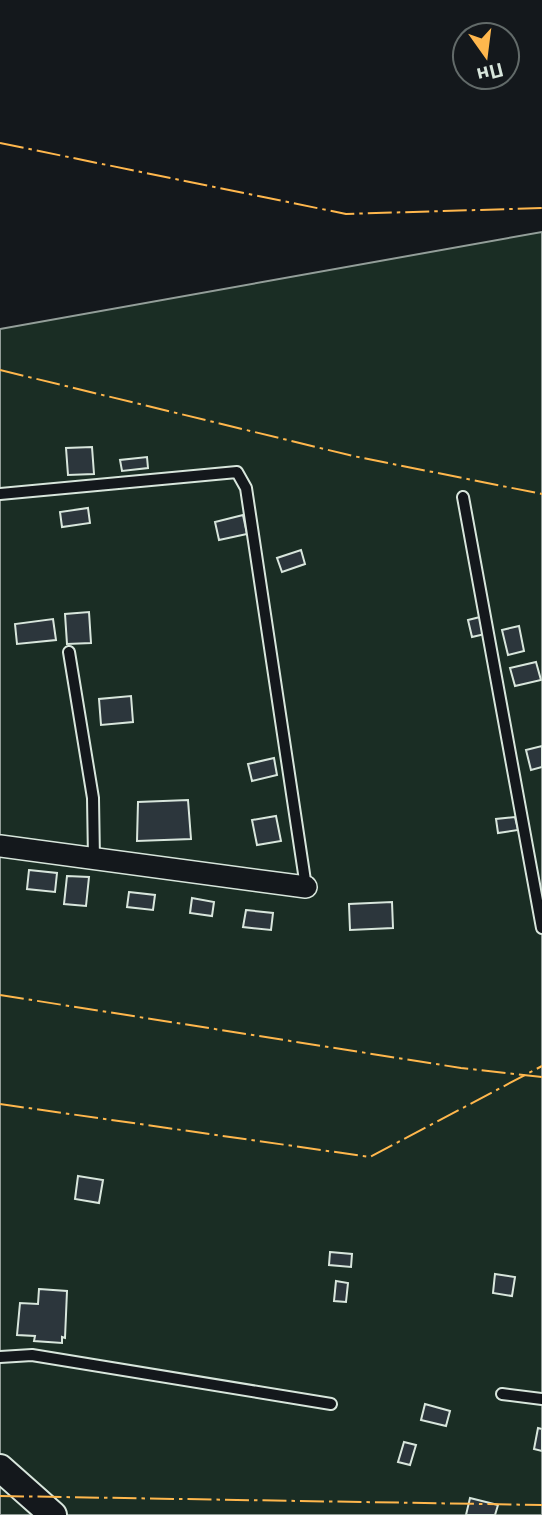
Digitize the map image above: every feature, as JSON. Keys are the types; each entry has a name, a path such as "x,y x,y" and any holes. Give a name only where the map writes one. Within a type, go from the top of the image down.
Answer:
{"street":[{"path":"0,846 306,887"},
{"path":"0,1468 53,1515"}],"lane":[{"path":"0,494 237,472 246,488 306,887"},
{"path":"463,497 542,928"},
{"path":"69,652 93,798 94,859"},
{"path":"0,1357 32,1355 331,1404"},
{"path":"502,1394 542,1399"}],"green space":[{"path":"542,232 542,1515 0,1515 0,329"}],"building":[{"path":"92,447 94,474 68,475 66,448"},
{"path":"147,457 148,468 122,471 120,460"},
{"path":"88,508 90,523 62,527 60,512"},
{"path":"243,515 247,534 219,540 215,522"},
{"path":"301,550 305,564 282,572 277,558"},
{"path":"89,612 91,643 67,644 65,614"},
{"path":"480,617 485,634 472,637 468,620"},
{"path":"53,619 56,640 17,644 15,624"},
{"path":"519,626 524,651 508,655 502,630"},
{"path":"536,662 541,680 515,686 510,668"},
{"path":"131,696 133,722 101,725 99,699"},
{"path":"542,746 542,767 531,770 526,750"},
{"path":"274,758 277,775 252,781 248,764"},
{"path":"188,800 191,839 137,841 138,802"},
{"path":"276,816 281,841 257,845 252,820"},
{"path":"515,817 518,830 498,833 496,819"},
{"path":"29,870 57,873 55,892 27,889"},
{"path":"67,876 89,877 86,906 64,904"},
{"path":"129,892 155,895 153,910 127,907"},
{"path":"192,898 214,902 212,916 190,913"},
{"path":"392,902 393,928 350,930 349,904"},
{"path":"246,910 273,913 271,930 243,927"},
{"path":"78,1176 103,1180 99,1203 75,1199"},
{"path":"330,1252 352,1254 351,1267 329,1265"},
{"path":"495,1274 515,1277 512,1296 493,1293"},
{"path":"336,1281 348,1283 346,1302 334,1301"},
{"path":"39,1289 67,1291 65,1338 62,1337 62,1343 34,1341 35,1336 17,1335 20,1303 38,1304"},
{"path":"425,1404 450,1411 446,1426 421,1420"},
{"path":"538,1428 542,1429 542,1451 534,1449"},
{"path":"404,1442 416,1445 410,1465 398,1462"},
{"path":"470,1498 498,1505 495,1515 466,1515"}],"power":[{"path":"0,143 346,214 542,208"},
{"path":"0,370 353,456 542,494"},
{"path":"0,995 461,1068 542,1077"},
{"path":"0,1104 370,1157 542,1066"},
{"path":"0,1496 542,1505"}]}
